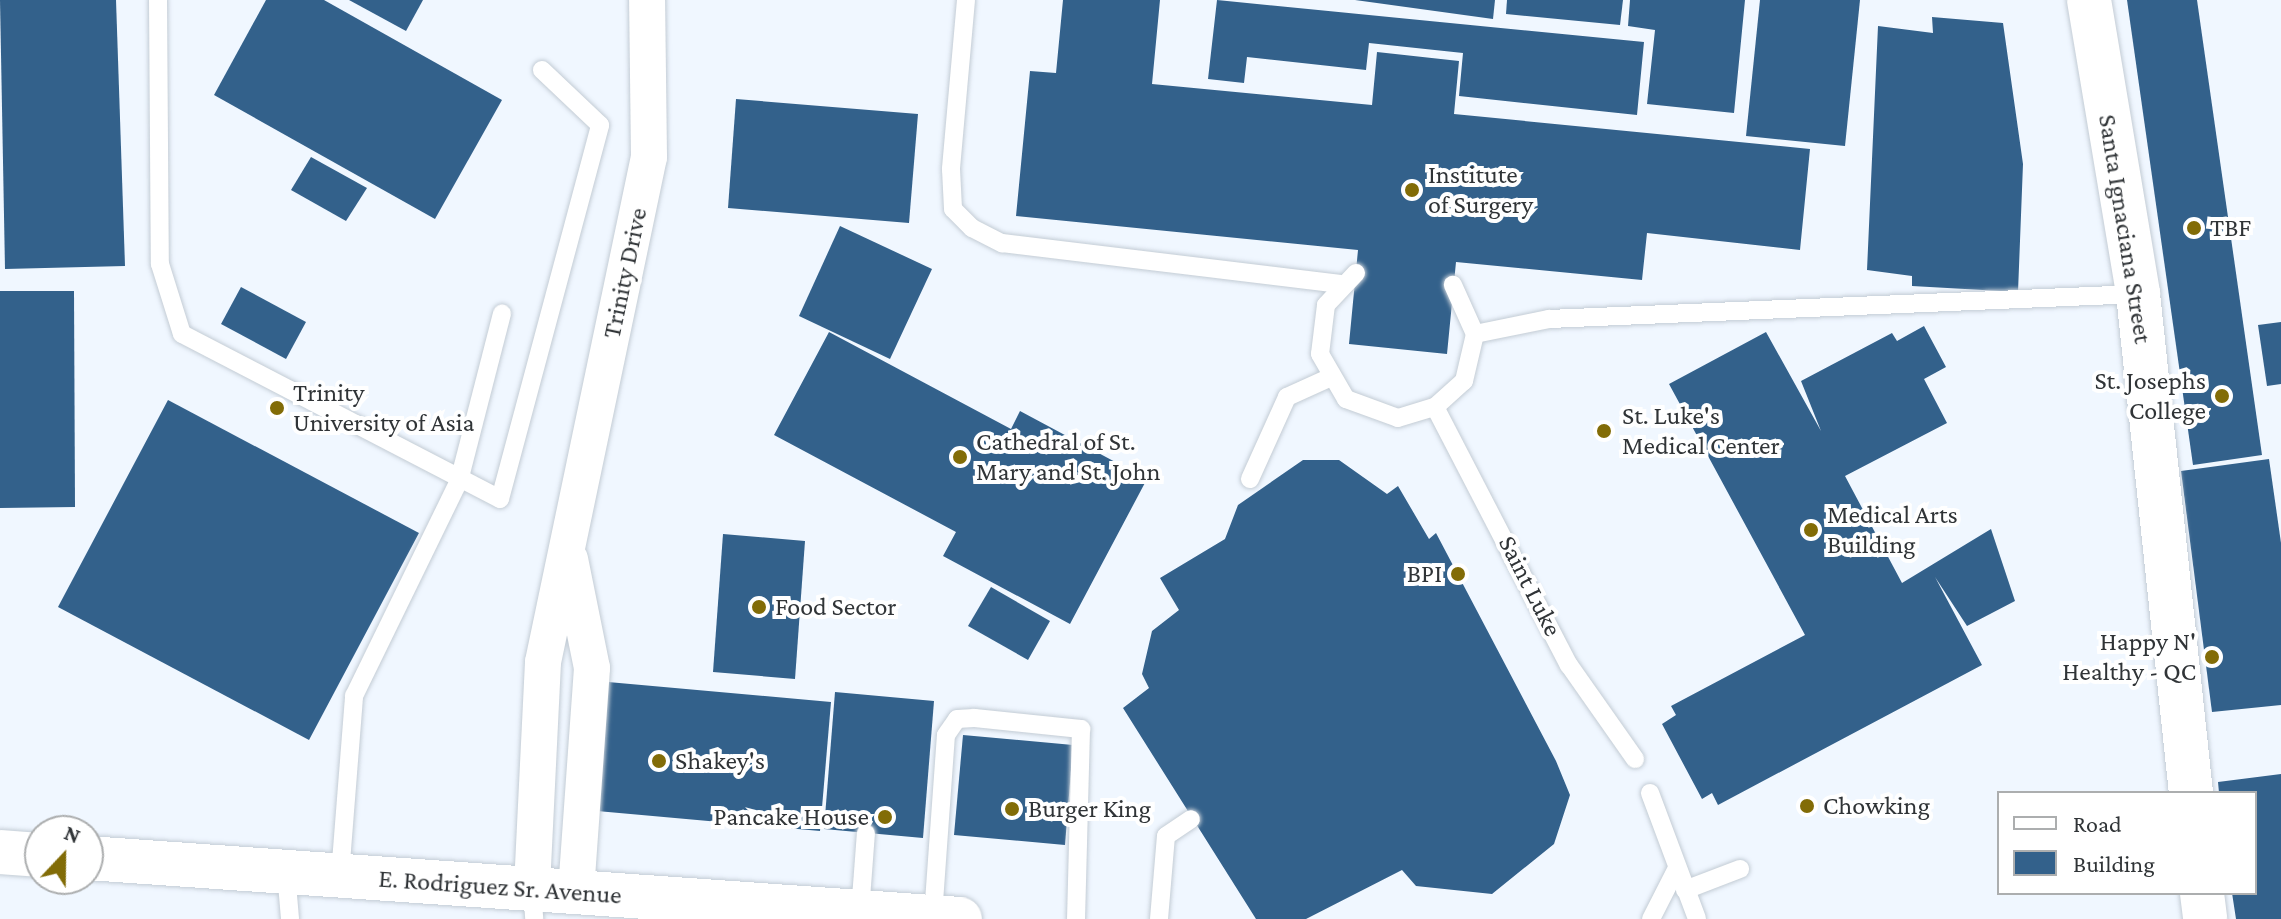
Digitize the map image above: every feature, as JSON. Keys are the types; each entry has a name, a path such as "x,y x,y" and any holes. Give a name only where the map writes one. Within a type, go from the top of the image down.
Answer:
{"main road":[{"name":"Santa Ignaciana Street","path":"2089,0 2138,294 2191,791"},
{"path":"0,852 24,854"},
{"name":"E. Rodriguez Sr. Avenue","path":"104,859 340,875 533,903 576,892 946,918"},
{"path":"2202,895 2205,919"}],"street":[{"name":"Trinity Drive","path":"533,903 543,662 649,157 647,0"},
{"name":"Trinity Drive","path":"567,542 592,668 576,892"}],"lane":[{"path":"158,0 160,264 182,334 459,481 500,499 600,125 542,70"},
{"path":"966,0 951,169 953,209 972,228 1002,243 1348,279 1319,329 1329,378 1371,413 1398,418 1435,407 1464,381 1475,334 1453,285"},
{"path":"1475,334 1549,319 2138,294"},
{"path":"340,875 354,696 459,481 502,313"},
{"path":"1250,479 1287,397 1329,378"},
{"name":"Saint Luke","path":"1435,407 1569,665 1635,759"},
{"path":"946,918 946,735 957,719 974,718 1081,729 1076,919"},
{"path":"1650,793 1676,870 1697,919"},
{"path":"1159,919 1166,836 1191,819"},
{"path":"860,912 866,833"},
{"path":"1685,890 1740,869"},
{"path":"1651,919 1676,870"},
{"path":"286,872 290,919"}],"building":[{"path":"0,0 116,0 125,266 5,269"},
{"path":"266,0 324,0 502,100 435,219 214,95"},
{"path":"349,0 423,0 406,31"},
{"name":"Institute of Surgery","path":"1063,0 1160,0 1152,84 1372,105 1377,52 1459,61 1454,114 1810,149 1800,250 1647,233 1642,280 1456,262 1447,354 1349,344 1358,250 1016,216 1030,71 1056,73"},
{"path":"1217,0 1644,42 1637,115 1459,96 1463,53 1369,43 1366,70 1247,57 1244,83 1208,79"},
{"path":"1355,0 1495,0 1493,19"},
{"path":"1507,0 1623,0 1620,25 1506,14"},
{"path":"1630,0 1745,0 1734,113 1647,104 1655,30 1628,26"},
{"path":"1760,0 1860,0 1845,146 1746,136"},
{"name":"TBF","path":"2127,0 2197,0 2262,455 2193,465"},
{"path":"1932,17 2003,23 2023,164 2018,292 1912,286 1912,276 1867,270 1878,26 1933,33"},
{"path":"736,99 918,114 909,223 728,208"},
{"path":"311,157 367,188 346,221 291,190"},
{"path":"840,226 932,269 890,359 799,316"},
{"path":"241,287 306,322 286,359 221,324"},
{"path":"0,291 74,291 75,507 0,508"},
{"path":"2281,322 2281,384 2267,386 2258,325"},
{"path":"1924,326 1946,367 1924,379 1947,423 1845,476 1902,583 1991,529 2015,601 1967,626 1935,577 1982,665 1718,805 1712,793 1702,799 1662,724 1676,715 1671,706 1805,635 1669,384 1766,332 1821,431 1801,381 1892,333 1897,341"},
{"name":"Cathedral of St. Mary and St. John","path":"829,332 1011,429 1020,411 1147,479 1070,624 943,556 956,532 774,435"},
{"path":"168,400 419,533 309,740 58,607"},
{"path":"2269,459 2281,543 2281,705 2212,712 2181,471"},
{"path":"1303,460 1339,460 1387,494 1398,486 1429,539 1436,533 1556,761 1570,795 1554,844 1492,894 1416,886 1402,870 1306,919 1256,919 1123,708 1149,688 1142,674 1152,631 1179,610 1160,578 1225,539 1238,505"},
{"name":"Food Sector","path":"723,534 805,541 795,679 713,672"},
{"path":"991,587 1050,621 1028,660 968,626"},
{"path":"608,682 831,702 820,831 597,811"},
{"path":"835,692 934,701 923,838 824,829"},
{"name":"Burger King","path":"963,735 1073,745 1065,845 954,835"},
{"path":"2281,774 2281,919 2236,919 2232,895 2257,895 2257,791 2219,791 2218,782"}],"place":[{"name":"Institute of Surgery","path":"1412,190"},
{"name":"TBF","path":"2194,228"},
{"name":"St. Josephs College","path":"2222,396"},
{"name":"Trinity University of Asia","path":"277,408"},
{"name":"St. Luke's Medical Center","path":"1604,431"},
{"name":"Cathedral of St. Mary and St. John","path":"960,457"},
{"name":"Medical Arts Building","path":"1811,530"},
{"name":"BPI","path":"1458,574"},
{"name":"Food Sector","path":"759,607"},
{"name":"Happy N' Healthy - QC","path":"2212,657"},
{"name":"Shakey's","path":"659,761"},
{"name":"Chowking","path":"1807,806"},
{"name":"Burger King","path":"1012,809"},
{"name":"Pancake House","path":"885,817"}]}
